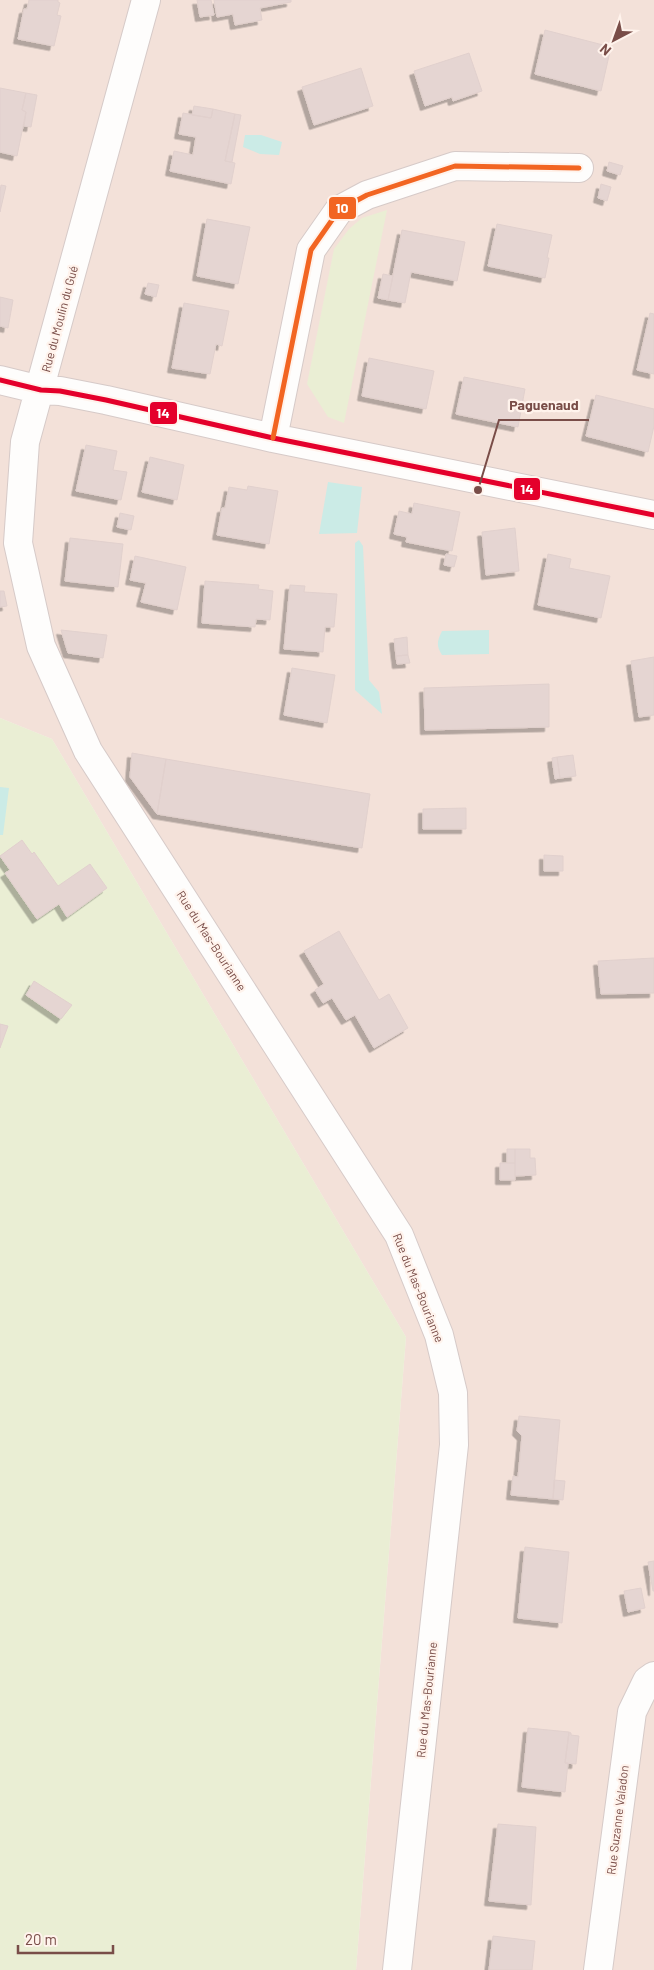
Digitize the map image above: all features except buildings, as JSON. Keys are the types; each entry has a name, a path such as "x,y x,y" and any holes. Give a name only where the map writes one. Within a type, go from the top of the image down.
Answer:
{"street":[{"name":"Rue du Moulin du Gué","path":"88,751 41,646 18,543 25,442 41,390 146,0"},
{"path":"273,438 310,250 339,210 367,196 455,166 579,168"},
{"path":"0,380 41,390 60,391 273,438 654,515"},
{"name":"Rue du Mas-Bourianne","path":"88,751 399,1235 441,1344 453,1394 454,1445 397,1970"},
{"name":"Rue Suzanne Valadon","path":"598,1970 632,1712 647,1681 654,1676"}],"shaded area":[{"path":"0,0 654,0 654,1970 356,1970 406,1337 52,739 0,718"}],"green space":[{"path":"387,210 344,423 328,417 307,384 334,249 349,229 362,218"},
{"path":"0,718 52,739 406,1337 356,1970 0,1970"}],"water":[{"path":"245,135 261,135 282,142 279,155 260,154 243,147"},
{"path":"328,482 362,487 357,533 319,534"},
{"path":"359,540 363,546 369,680 379,692 382,714 355,690 355,543"},
{"path":"489,630 489,654 442,655 439,649 438,641 442,631"},
{"path":"0,787 9,788 3,835 0,835"}],"transit line":[{"name":"10","path":"273,438 311,250 339,210 367,195 455,166 579,168"},
{"name":"14","path":"0,380 41,390 60,391 106,400 273,438 654,515"}],"place":[{"name":"Paguenaud","path":"478,490"}]}
